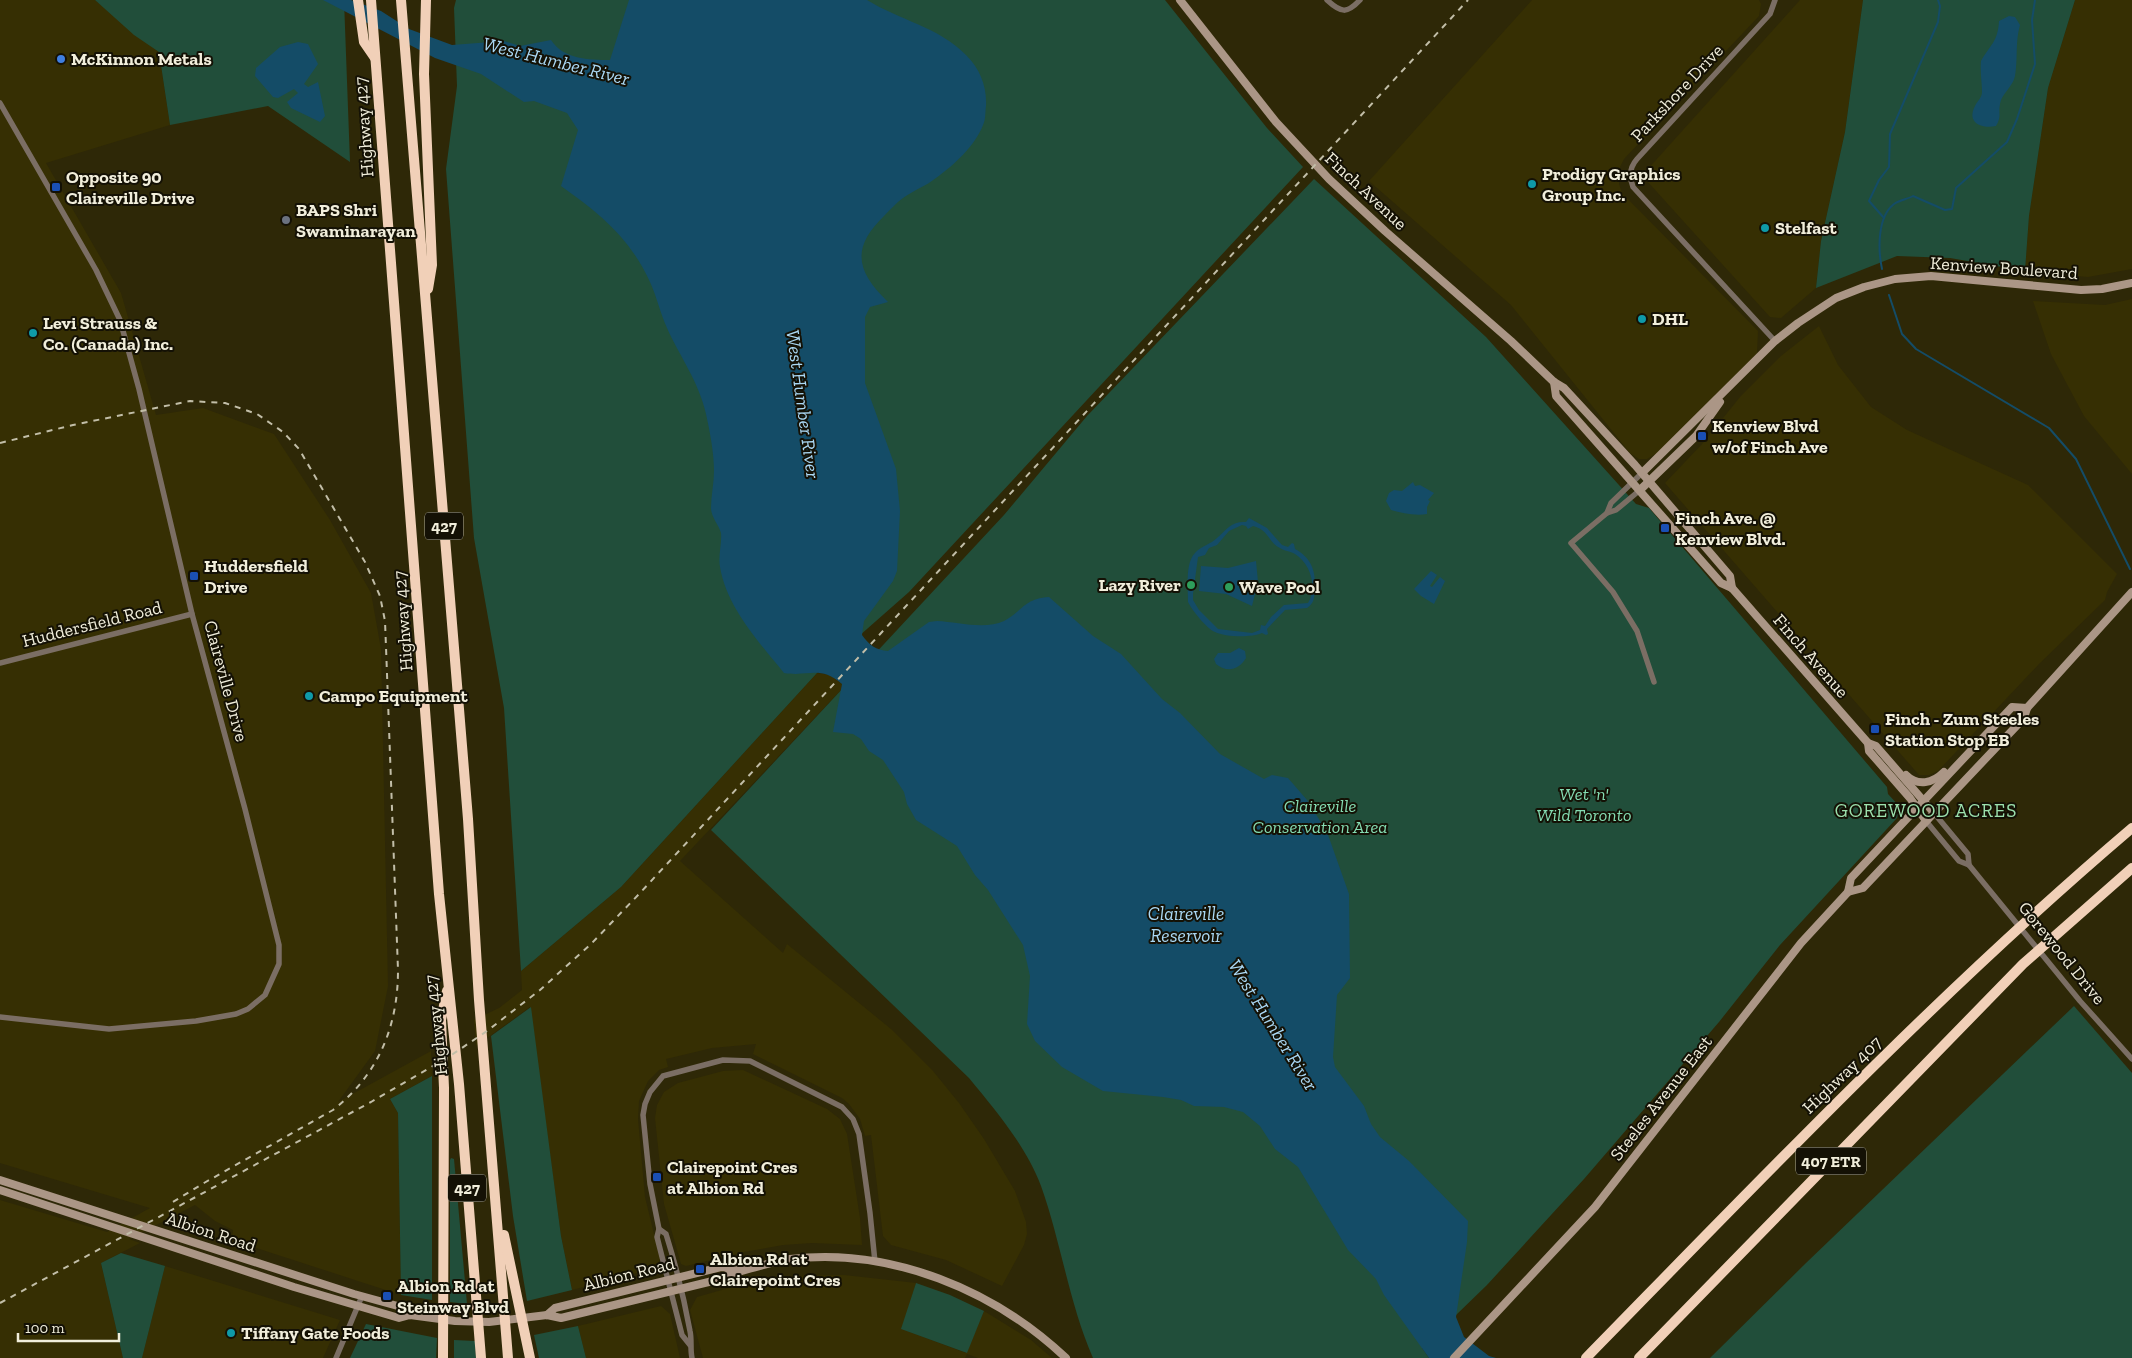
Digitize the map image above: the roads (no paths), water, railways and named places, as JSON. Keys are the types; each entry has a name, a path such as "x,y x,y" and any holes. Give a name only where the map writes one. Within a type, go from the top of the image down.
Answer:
{"highway":[{"path":"358,0 364,42 376,59"},
{"name":"Highway 427","path":"371,0 440,894 459,1084 481,1353"},
{"name":"427","path":"401,0 468,819 479,1000 508,1355"},
{"path":"425,305 432,265 424,74 426,2"},
{"name":"Highway 407","path":"1586,1358 1846,1092 2034,914 2132,828"},
{"name":"407 ETR","path":"1639,1358 2024,964 2056,933 2132,868"},
{"path":"442,1358 444,1088 441,1020 448,983"},
{"path":"496,1205 529,1355"}],"main road":[{"name":"Finch Avenue","path":"1180,0 1271,116 1317,166 1367,215 1511,341 1554,382 1564,388 1642,473 1730,576 1732,588"},
{"name":"Kenview Boulevard","path":"1642,473 1775,341 1836,298 1864,287 1895,279 1931,276 2081,290 2102,289 2132,283"},
{"name":"Finch Avenue","path":"1554,382 1556,396 1721,583 1732,588 1934,814"},
{"name":"Kenview Boulevard","path":"1640,490 1696,436 1729,388"},
{"name":"Steeles Avenue East","path":"1454,1358 1594,1207 1801,943 1848,892 1863,888 1934,814 2024,718 2027,708 2132,592"},
{"name":"Steeles Avenue East","path":"1848,892 1850,878 2012,707 2027,708"},
{"name":"Finch Avenue","path":"1872,745 1869,751 1926,821"},
{"path":"1872,745 1881,749 1910,780 1919,782 1935,780 1952,762 1963,758"},
{"name":"Albion Road","path":"0,1180 362,1296 405,1308 410,1315"},
{"name":"Albion Road","path":"0,1190 358,1307 399,1318 410,1315 454,1321 489,1322 547,1315 561,1318 725,1278 789,1259 850,1259 875,1262 935,1277 968,1291 1010,1314 1066,1358"},
{"name":"Albion Road","path":"547,1315 555,1308 720,1267 751,1269"}],"street":[{"path":"1327,0 1334,7 1343,11 1349,10 1360,0"},
{"name":"Parkshore Drive","path":"1775,0 1770,14 1637,159 1632,166 1630,174 1633,188 1775,341"},
{"name":"Claireville Drive","path":"0,103 96,270 120,320 139,389 192,614 245,809 279,945 279,964 272,984 265,995 248,1009 236,1014 196,1021 109,1029 0,1017"},
{"path":"1607,513 1611,503 1642,473"},
{"path":"1640,490 1616,510 1607,513 1571,544 1614,592 1637,631 1654,682"},
{"name":"Huddersfield Road","path":"0,663 192,614"},
{"name":"Gorewood Drive","path":"1934,814 1968,854 1969,865"},
{"name":"Gorewood Drive","path":"1926,821 1959,860 1969,865 2080,1001 2132,1059"},
{"path":"690,1346 682,1335 657,1236 659,1229 650,1184 643,1115 650,1092 658,1081 670,1074 723,1060 750,1061 842,1107 853,1119 859,1134 868,1193 875,1262"},
{"path":"659,1229 666,1234 679,1277 691,1334 692,1358"},
{"path":"336,1358 362,1296"}],"water":[{"name":"Claireville Reservoir","path":"323,0 351,0 381,11 409,29 452,45 504,41 520,46 551,40 569,55 585,59 610,60 629,0 867,0 944,37 971,60 982,78 986,99 984,123 975,140 950,167 932,181 903,198 893,207 873,228 862,249 864,270 877,291 888,302 870,307 865,317 865,383 896,469 900,511 897,571 893,581 864,621 862,635 873,646 888,651 929,622 937,621 971,625 996,624 1004,621 1028,603 1040,598 1049,597 1093,636 1121,654 1162,699 1180,713 1220,754 1264,779 1272,775 1288,778 1307,800 1327,832 1349,894 1350,978 1337,995 1333,1057 1335,1067 1364,1106 1371,1124 1380,1137 1409,1161 1468,1221 1467,1242 1456,1317 1464,1337 1489,1356 1496,1358 1429,1358 1384,1295 1376,1279 1348,1250 1298,1167 1275,1149 1260,1126 1243,1112 1224,1107 1194,1106 1181,1100 1163,1097 1103,1091 1062,1067 1035,1041 1027,1024 1030,976 1023,945 988,890 975,875 957,846 916,820 907,804 904,792 883,760 869,751 861,739 853,734 833,732 842,684 834,678 820,673 784,673 745,624 729,596 720,567 721,533 711,511 714,476 713,457 703,402 662,317 650,282 633,252 601,217 561,186 578,130 567,113 534,101 524,102 481,74 435,58"},
{"path":"2009,16 2015,17 2020,25 2015,76 2001,100 1998,123 1996,126 1986,127 1977,124 1973,117 1975,106 1982,94 1981,61 1995,39 1999,21"},
{"path":"298,42 308,44 318,64 304,84 308,87 318,82 325,116 320,122 291,108 287,102 298,93 294,89 278,98 273,97 255,76 256,68 280,47"},
{"path":"1413,482 1415,486 1420,485 1434,493 1428,500 1430,501 1427,507 1427,514 1404,513 1391,510 1386,501 1389,493 1394,490 1402,491"},
{"name":"Lazy River","path":"1249,518 1267,528 1282,545 1288,547 1292,543 1294,544 1295,549 1309,561 1314,571 1314,598 1307,608 1285,610 1267,629 1268,634 1266,635 1262,633 1245,636 1225,635 1215,632 1208,627 1188,602 1188,569 1192,557 1197,551 1215,540 1233,524 1246,522","holes":["1242,525 1248,529 1253,526 1262,530 1273,543 1300,558 1308,569 1312,583 1311,597 1308,603 1284,605 1271,617 1265,626 1261,625 1260,630 1252,633 1218,629 1199,610 1193,600 1198,557 1205,555 1209,548 1217,545 1229,531"]},
{"name":"Wave Pool","path":"1256,561 1258,582 1252,606 1226,594 1199,591 1201,566 1228,568"},
{"path":"1431,571 1437,575 1430,586 1432,587 1440,577 1445,581 1434,604 1414,589"},
{"path":"1239,648 1245,651 1246,658 1236,668 1224,669 1216,664 1214,659 1218,653 1230,653"}],"waterway":[{"path":"1884,218 1869,201 1879,180 1889,167 1890,134 1938,22 1940,6 1938,0"},
{"path":"1882,269 1880,234 1884,217 1888,210 1898,201 1913,196 1945,210 1952,209 1956,188 2007,142 2017,119 2035,64 2032,20 2035,0"},
{"path":"1889,295 1902,334 1916,349 2049,428 2076,459 2130,569"}],"railway":[{"path":"0,1303 371,1102 450,1056 487,1031 540,990 591,944 640,893 1468,0"},
{"path":"0,443 73,425 190,401 225,403 257,414 283,432 299,449 365,562 380,596 385,621 398,970 397,991 389,1030 382,1048 362,1081 333,1110 168,1205"}],"place":[{"name":"McKinnon Metals","path":"61,59"},
{"name":"Prodigy Graphics Group Inc.","path":"1532,184"},
{"name":"Opposite 90 Claireville Drive","path":"56,187"},
{"name":"BAPS Shri Swaminarayan","path":"286,220"},
{"name":"Stelfast","path":"1765,228"},
{"name":"DHL","path":"1642,319"},
{"name":"Levi Strauss & Co. (Canada) Inc.","path":"33,333"},
{"name":"Kenview Blvd w/of Finch Ave","path":"1702,436"},
{"name":"Finch Ave. @ Kenview Blvd.","path":"1665,528"},
{"name":"Huddersfield Drive","path":"194,576"},
{"name":"Lazy River","path":"1191,585"},
{"name":"Wave Pool","path":"1229,587"},
{"name":"Campo Equipment","path":"309,696"},
{"name":"Finch - Zum Steeles Station Stop EB","path":"1875,729"},
{"name":"Clairepoint Cres at Albion Rd","path":"657,1177"},
{"name":"Albion Rd at Clairepoint Cres","path":"700,1269"},
{"name":"Albion Rd at Steinway Blvd","path":"387,1296"},
{"name":"Tiffany Gate Foods","path":"231,1333"}],"district":[{"name":"GOREWOOD ACRES","path":"1926,810"}],"water label":[{"name":"West Humber River","path":"556,61"},
{"name":"West Humber River","path":"803,404"},
{"name":"West Humber River","path":"1273,1025"}],"park label":[{"name":"Wet 'n' Wild Toronto","path":"1584,804"},
{"name":"Claireville Conservation Area","path":"1320,816"}]}
